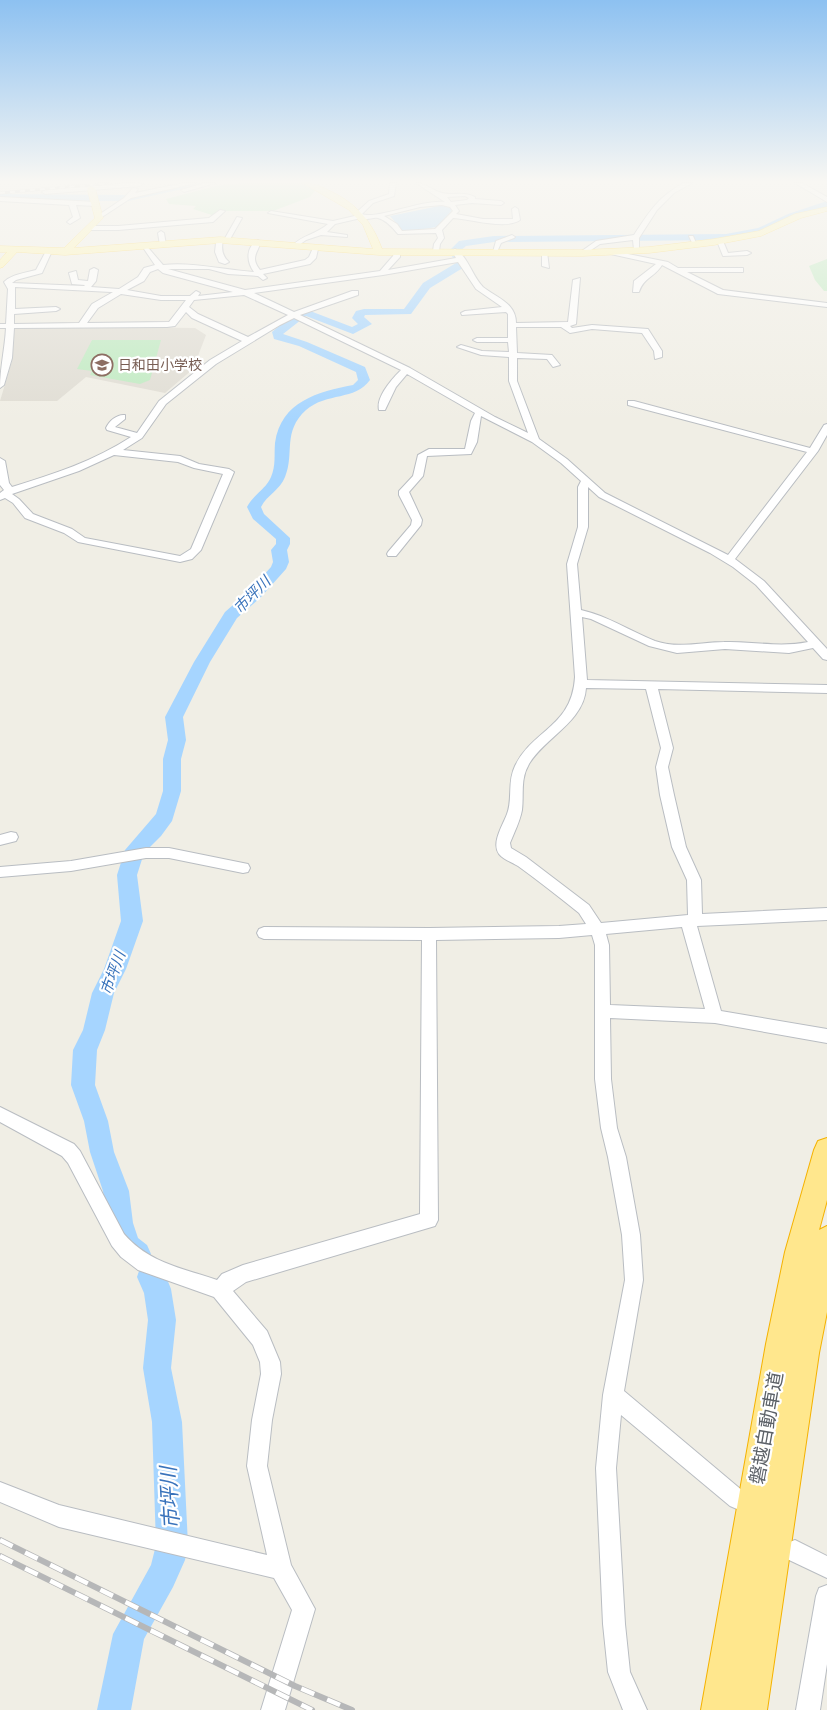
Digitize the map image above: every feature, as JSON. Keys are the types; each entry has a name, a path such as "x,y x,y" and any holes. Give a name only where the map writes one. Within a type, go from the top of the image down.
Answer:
{"highway":[{"name":"磐越自動車道","path":"719,1710 782,1335 799,1252 827,1150"},
{"name":"磐越自動車道","path":"749,1710 804,1353 827,1240"}],"street":[{"path":"6,283 11,279 39,271 43,263"},
{"path":"157,263 166,271 245,293 294,316 407,370 480,412 534,440 564,461 585,482 602,495 729,560 760,583 827,656"},
{"path":"252,263 258,273 272,288"},
{"path":"82,325 91,309 141,279 146,271 160,267 207,267 228,272 258,273 303,263"},
{"path":"383,273 390,263"},
{"path":"6,283 88,286 161,298 192,298 245,293 383,273 425,263"},
{"path":"464,263 479,287 512,318 542,319"},
{"path":"636,290 637,283 660,263 715,290 746,296 827,305"},
{"path":"88,286 94,270"},
{"path":"677,270 740,270"},
{"path":"73,273 75,282 88,286"},
{"path":"573,323 577,280"},
{"path":"4,327 172,324 206,282"},
{"path":"0,385 8,358 4,327 10,312 12,290 6,283"},
{"path":"746,296 750,292 764,291"},
{"path":"5,494 94,462 114,452 139,436 165,398 174,395 213,362 232,349 278,323 355,293"},
{"path":"185,307 195,316 249,341"},
{"path":"10,312 56,309"},
{"path":"465,313 564,325 573,323 611,326"},
{"path":"512,318 514,383 534,440"},
{"path":"564,325 570,331 594,327 645,331 658,351 658,357"},
{"path":"232,349 231,346 239,337"},
{"path":"478,340 513,340"},
{"path":"460,347 480,353 549,357 556,365"},
{"path":"382,408 390,389 400,375 407,370"},
{"path":"631,403 813,450"},
{"path":"392,554 416,525 417,520 405,497 404,491 411,487 419,476 423,455 430,452 468,452 476,417 480,412"},
{"path":"122,417 112,424 110,428 139,436"},
{"path":"729,560 813,450 827,427"},
{"path":"5,494 16,501 29,516 68,531 82,540 160,556 180,559 188,557 196,550 229,472 197,466 180,459 114,452"},
{"path":"0,461 5,494"},
{"path":"585,482 583,487 583,527 572,564 581,684 580,693 573,708 557,729 529,754 521,766 516,780 515,811 503,843 504,850 507,853 521,861 584,909 597,929 602,945 603,1079 606,1110 630,1225 633,1264 631,1295 613,1395 606,1468 614,1624 619,1672 635,1710"},
{"path":"575,612 594,616 652,644 670,648 692,649 725,645 788,649 816,644"},
{"path":"581,684 651,687 827,689"},
{"path":"651,687 667,748 662,770 673,821 679,847 694,880 692,921 715,1016"},
{"path":"0,872 71,866 152,853 169,853 244,868"},
{"path":"264,933 429,934 559,932 692,921 827,914"},
{"path":"220,1290 243,1274 429,1220 429,934"},
{"path":"602,1011 715,1016 827,1036"},
{"path":"0,1114 68,1150 74,1157 118,1240 132,1255 144,1264 220,1290 260,1338 270,1362 270,1384 262,1420 257,1466 282,1569 304,1609 273,1708"},
{"path":"613,1395 737,1499"},
{"path":"0,1492 59,1516 282,1569"},
{"path":"795,1551 827,1567"},
{"path":"808,1710 827,1596"}],"shaded area":[{"name":"日和田小学校","path":"44,326 195,328 206,335 193,369 165,393 86,377 57,401 0,401 12,361 12,329"}],"green space":[{"path":"817,263 827,263 827,291 824,291 815,280 809,266"},
{"path":"92,340 161,340 150,380 140,384 90,375 92,371 77,369"}],"waterway":[{"name":"市坪川","path":"138,1254 128,1246 120,1223 116,1191 102,1152 96,1121 83,1085 85,1050 94,1030 103,993 115,969 132,921 127,875 135,850 154,831 165,816 172,791 172,759 177,740 174,717 202,662 231,615 255,594 278,569 281,562 279,550 283,544 283,538 258,516 254,507 260,498 274,485 278,477 282,464 282,443 288,425 295,414 311,401 332,393 357,388 364,380 361,370 303,344 278,337 277,334 305,312 353,331 366,324 358,318 360,313 407,312 427,286 461,263"},
{"name":"市坪川","path":"114,1710 129,1634 162,1576 169,1560 172,1545 167,1422 157,1368 162,1320 157,1289 150,1277"}],"railway":[{"path":"0,1540 295,1686 352,1710"},
{"path":"0,1556 312,1710"}],"place":[{"name":"日和田小学校","path":"102,365"}]}
